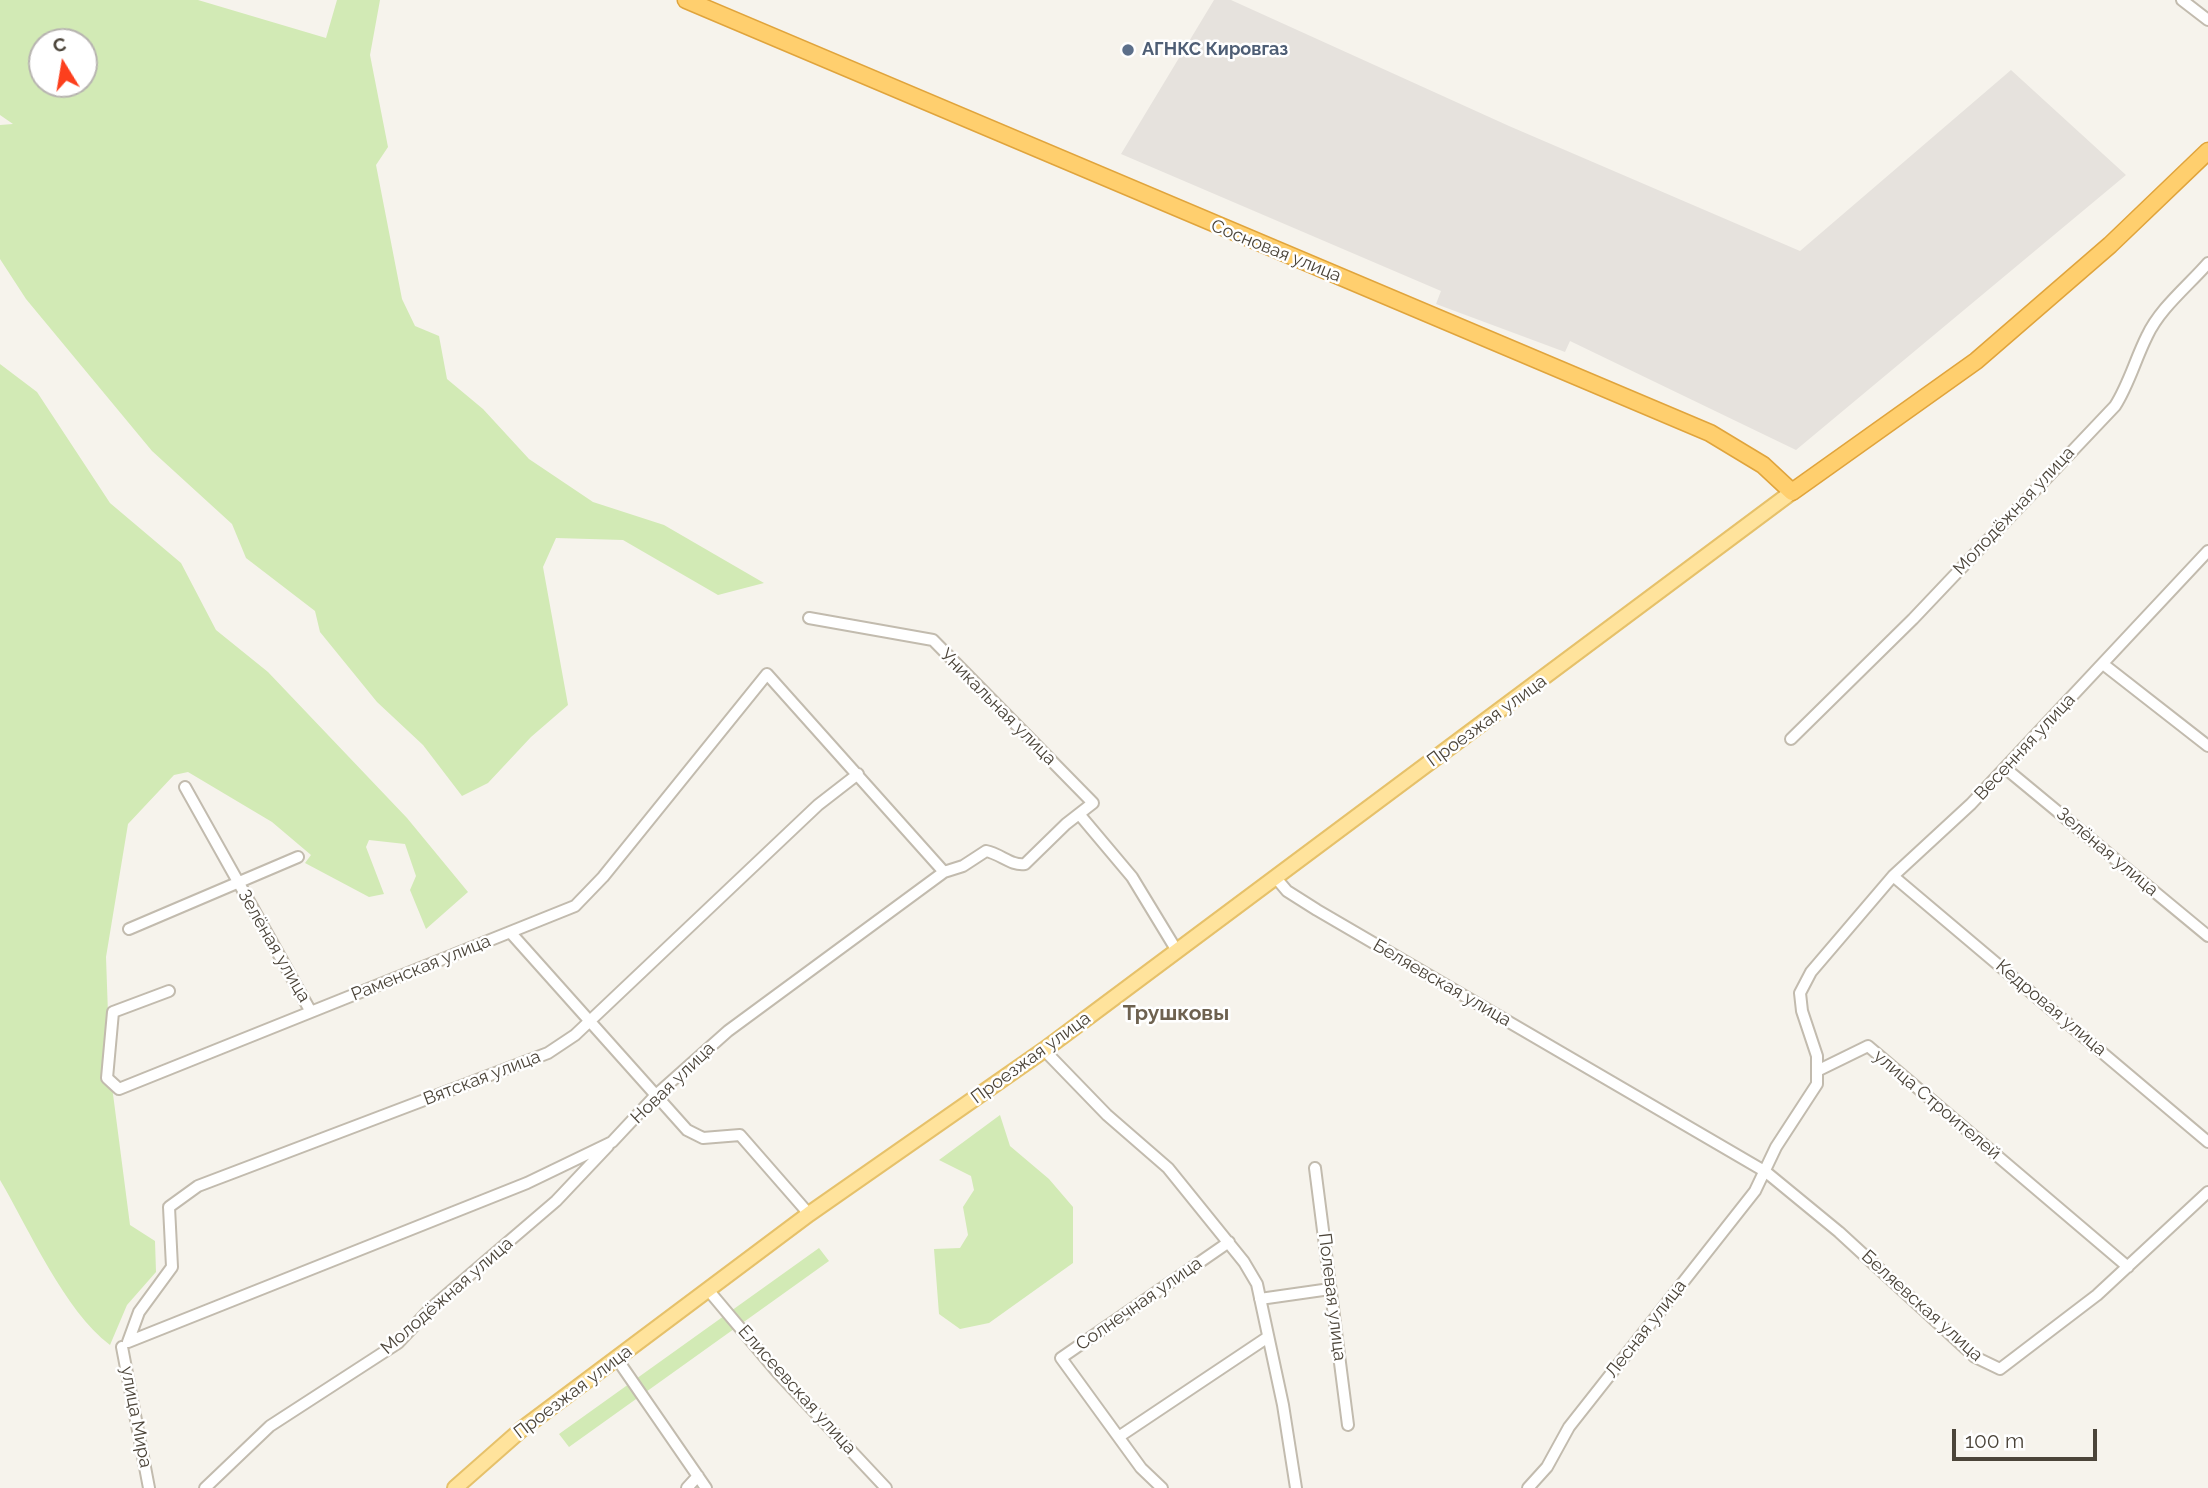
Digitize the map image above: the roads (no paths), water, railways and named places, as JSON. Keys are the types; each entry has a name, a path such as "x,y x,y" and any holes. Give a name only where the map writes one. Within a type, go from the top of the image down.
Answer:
{"highway":[{"name":"Сосновая улица","path":"686,0 1710,433 1760,463 1792,492"},
{"path":"1792,492 1976,361 2110,244 2208,151"}],"main road":[{"name":"Проезжая улица","path":"455,1488 523,1429 809,1214 1044,1050 1792,492"}],"street":[{"path":"2182,0 2208,20"},
{"name":"Молодёжная улица","path":"1791,739 1913,619 2115,406 2129,384 2147,335 2160,315 2208,263"},
{"name":"Весенняя улица","path":"1819,1070 1800,993 1811,972 1893,876 1921,853 2005,768 2206,557"},
{"name":"Уникальная улица","path":"809,618 933,640 1093,803 1079,814"},
{"path":"2103,664 2208,746"},
{"name":"Раменская улица","path":"169,991 113,1012 107,1078 119,1089 575,906 603,877 767,674 858,774"},
{"name":"Зелёная улица","path":"2005,768 2208,936"},
{"path":"858,774 944,872"},
{"name":"Вятская улица","path":"125,1345 139,1312 172,1267 169,1208 198,1186 548,1053 592,1020 818,805 858,774"},
{"name":"Зелёная улица","path":"185,787 311,1012"},
{"path":"1079,814 1132,877 1177,951"},
{"name":"Новая улица","path":"125,1345 527,1183 612,1142 656,1095 728,1031 944,872 963,866 986,852 997,853 1017,865 1025,864 1079,814"},
{"name":"Зелёная улица","path":"129,929 236,881 298,857"},
{"name":"Кедровая улица","path":"1893,876 2208,1142"},
{"name":"Беляевская улица","path":"1276,878 1287,891 1317,910 1762,1169 1839,1232 1975,1357 2000,1369 2097,1295 2208,1192"},
{"path":"510,932 695,1136 740,1135 809,1214"},
{"name":"улица Строителей","path":"1819,1070 1868,1046 2128,1267"},
{"path":"1044,1050 1107,1115 1168,1168 1228,1242 1257,1284 1296,1488"},
{"name":"Лесная улица","path":"1528,1488 1547,1467 1569,1427 1755,1191 1762,1169 1812,1096 1819,1070"},
{"name":"Молодёжная улица","path":"205,1488 270,1426 398,1343 430,1309 556,1201 612,1142"},
{"name":"Полевая улица","path":"1315,1168 1348,1425"},
{"name":"Солнечная улица","path":"1163,1488 1141,1468 1061,1358 1228,1242"},
{"path":"1260,1299 1330,1289"},
{"name":"Елисеевская улица","path":"709,1291 778,1373 886,1488"},
{"path":"1120,1436 1268,1337"},
{"name":"улица Мира","path":"125,1345 149,1488"},
{"path":"617,1359 706,1488"},
{"path":"687,1488 698,1476"}],"place":[{"name":"АГНКС Кировгаз","path":"1128,50"}],"district":[{"name":"Трушковы","path":"1176,1014"}]}
